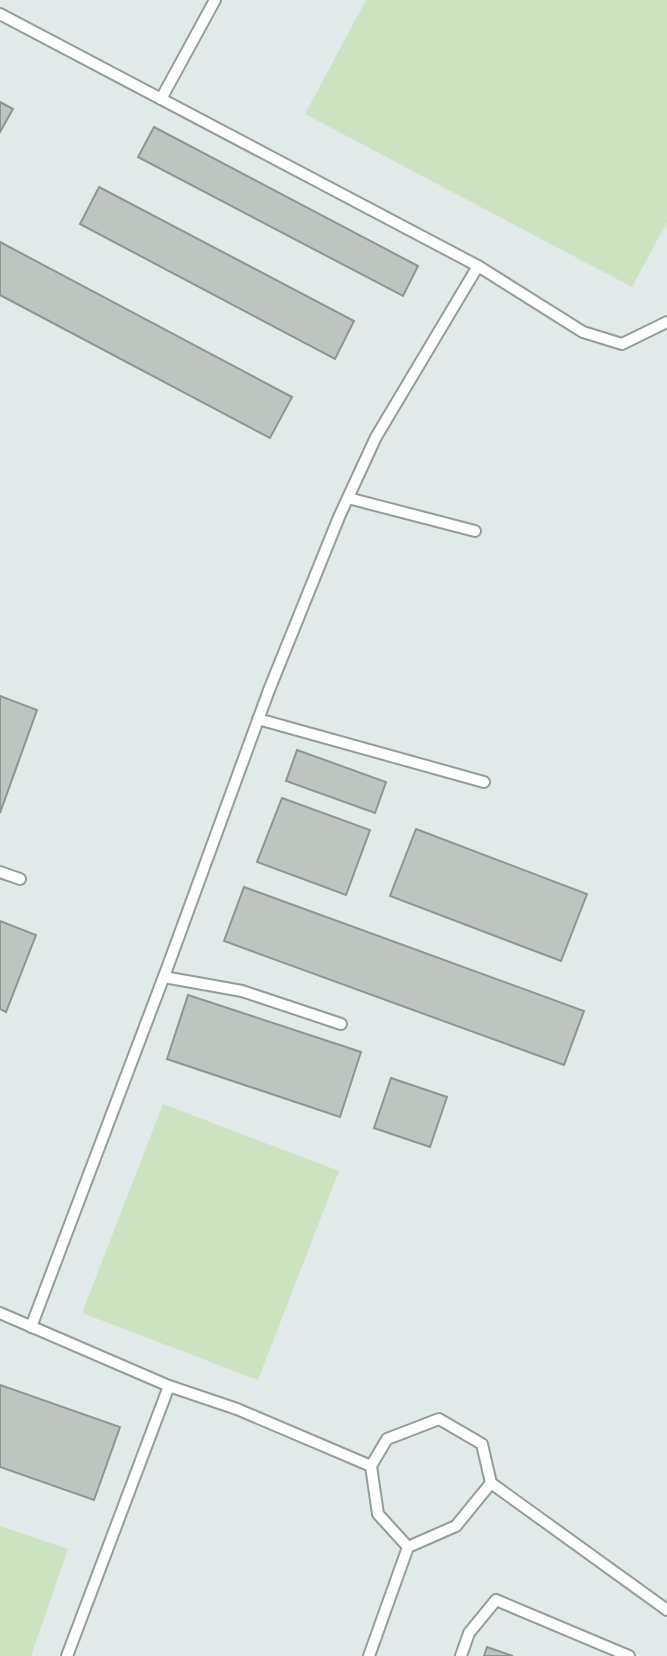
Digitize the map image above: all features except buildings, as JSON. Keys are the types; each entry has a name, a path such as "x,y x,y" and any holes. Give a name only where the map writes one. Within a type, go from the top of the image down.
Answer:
{"lane":[{"path":"161,99 215,0"},
{"path":"0,14 478,266 583,332 622,344 667,322"},
{"path":"31,1327 258,719 348,498 376,437 478,266"},
{"path":"348,498 475,531"},
{"path":"258,719 484,782"},
{"path":"0,872 20,879"},
{"path":"164,977 242,991 341,1024"},
{"path":"0,1313 169,1386 237,1409 371,1466"},
{"path":"67,1656 169,1386"},
{"path":"408,1547 378,1514 371,1466 387,1439 439,1419 482,1444 491,1483 667,1610"},
{"path":"369,1656 408,1547 456,1526 491,1483"},
{"path":"461,1656 469,1633 496,1600 629,1656"}],"green space":[{"path":"366,0 667,0 667,222 632,287 305,114"},
{"path":"163,1104 339,1171 258,1380 82,1313"},
{"path":"0,1526 68,1549 31,1656 0,1656"}]}
